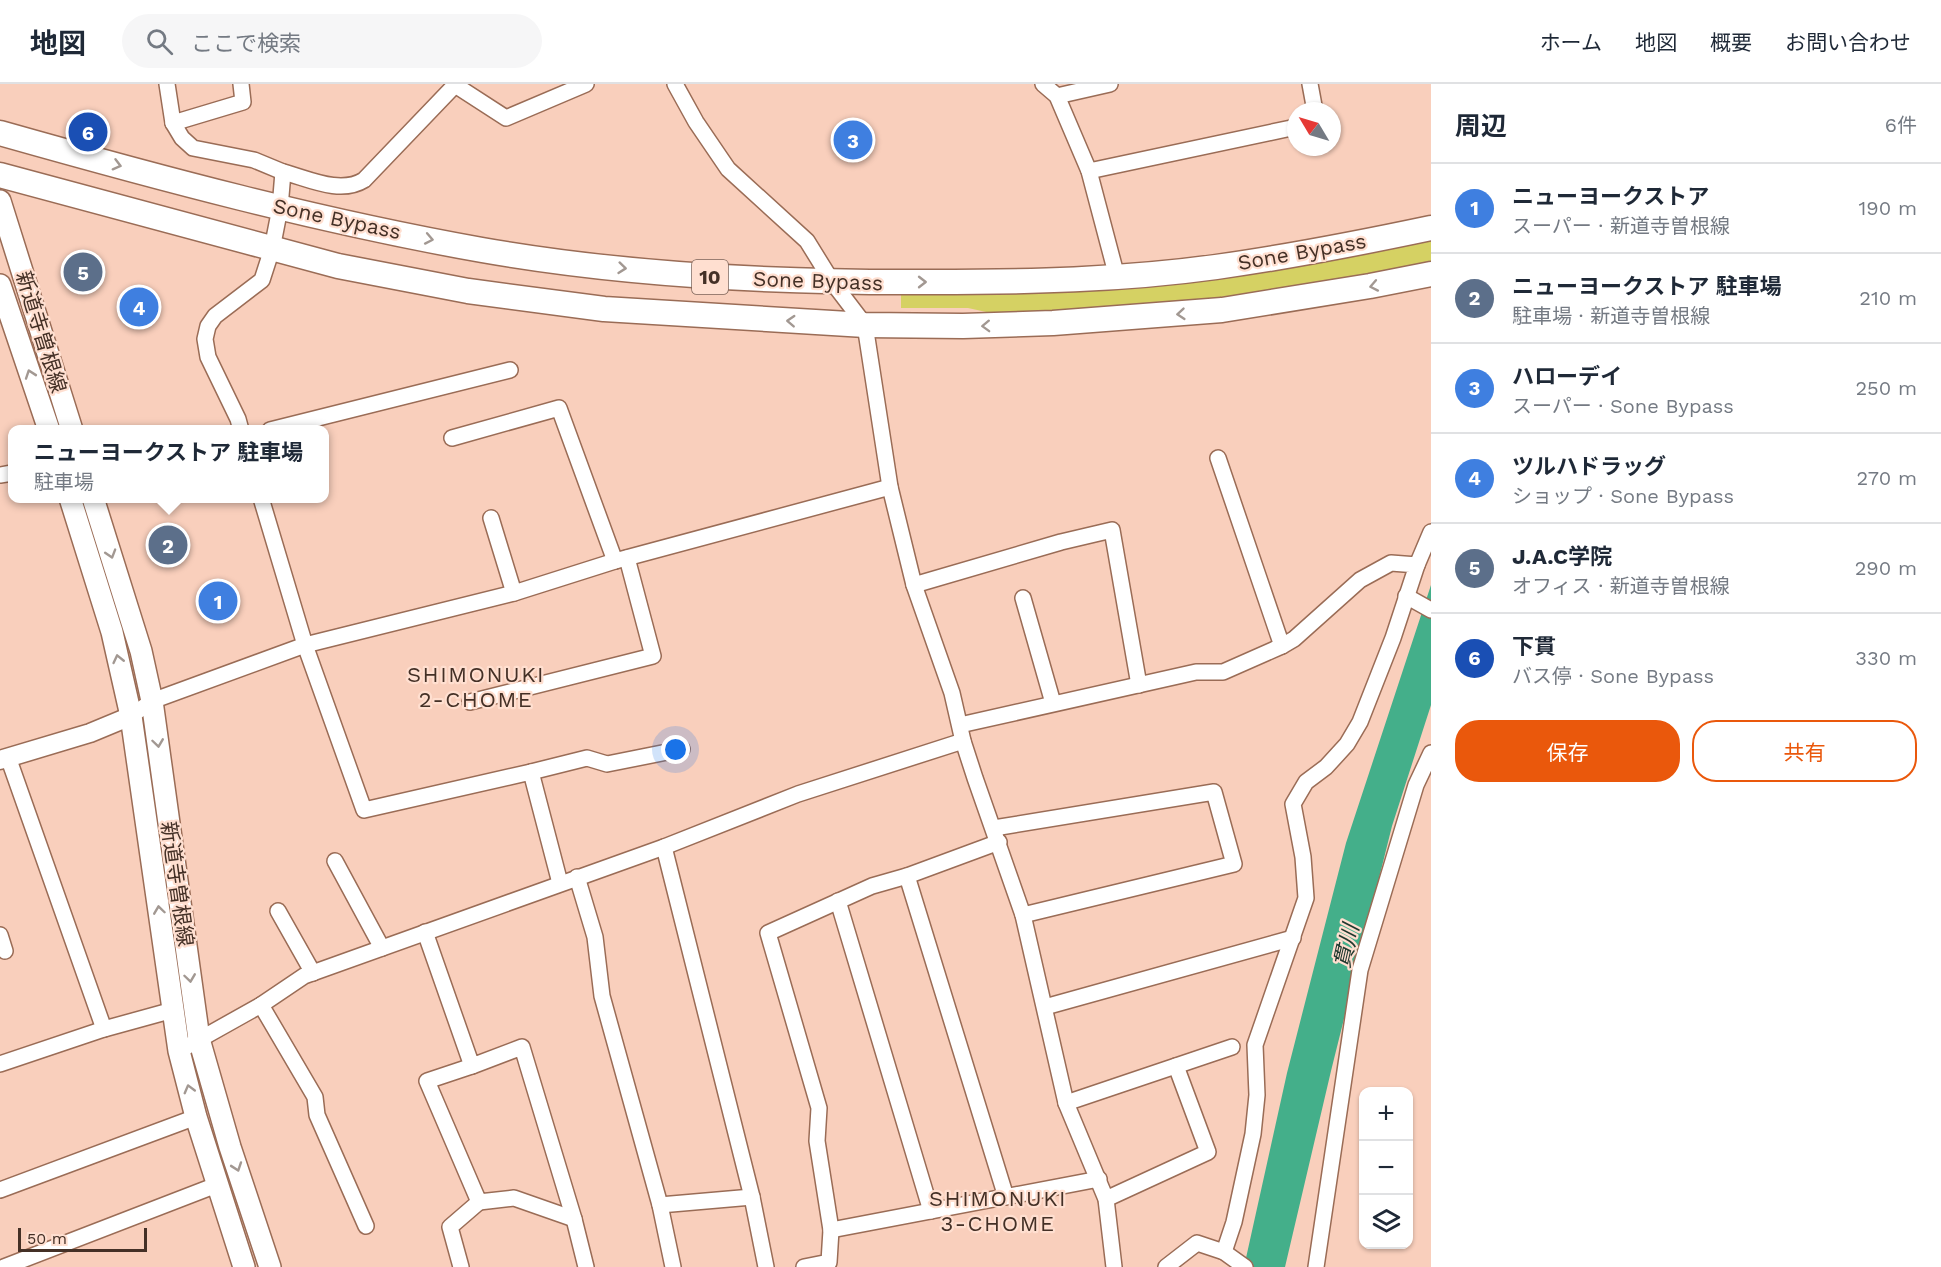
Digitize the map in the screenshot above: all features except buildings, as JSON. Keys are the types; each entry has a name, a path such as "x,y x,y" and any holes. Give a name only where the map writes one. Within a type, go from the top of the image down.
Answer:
{"highway":[{"name":"Sone Bypass","path":"0,133 280,208 483,250 700,276 833,283 1018,282 1117,277 1215,267 1353,244 1431,228"},
{"name":"Sone Bypass","path":"0,175 338,266 468,291 604,309 865,325 963,326 1141,317 1222,310 1431,274"}],"main road":[{"name":"新道寺曽根線","path":"0,201 71,425"},
{"name":"新道寺曽根線","path":"0,285 48,425"},
{"name":"新道寺曽根線","path":"72,503 112,632 131,717 179,1050"},
{"name":"新道寺曽根線","path":"95,503 141,651 152,702 199,1039 230,1147 270,1267"},
{"path":"179,1050 196,1117 244,1267"}],"street":[{"path":"167,84 173,123 182,138 193,148 254,160 283,172 337,186 355,185 364,180 455,85 506,118 586,84"},
{"path":"173,123 243,102 241,84"},
{"path":"675,84 696,122 728,169 807,241 833,283 865,325 890,487 914,585 952,693 963,741 1023,915 1065,1103 1106,1199 1114,1267"},
{"path":"1042,84 1057,96 1089,171 1117,277"},
{"path":"1057,96 1110,84"},
{"path":"1310,84 1313,102"},
{"path":"1089,171 1287,129"},
{"path":"240,425 208,357 205,339 208,326 215,316 262,280 272,249 280,208 283,172"},
{"path":"286,425 510,370"},
{"path":"452,438 559,408 621,560 653,656 470,702"},
{"path":"1218,458 1282,646"},
{"path":"104,1029 4,759 90,733 131,717 152,702 305,645 514,593 621,560 890,487"},
{"path":"262,503 305,645 364,810 587,758 607,764 682,748"},
{"path":"491,518 514,593"},
{"path":"914,585 1061,542 1113,530 1139,685"},
{"path":"1166,1267 1197,1243 1233,1259 1234,1222 1253,1134 1257,1095 1255,1045 1306,898 1303,857 1293,804 1306,782 1326,767 1347,744 1360,722 1410,599 1417,565 1431,532"},
{"path":"960,725 1196,672 1223,672 1294,639 1360,580 1391,563 1417,565"},
{"path":"1023,598 1053,703"},
{"path":"1410,599 1431,610"},
{"path":"179,1050 261,1005 304,976 664,847 798,794 963,741"},
{"path":"1316,1267 1360,970 1424,784 1431,753"},
{"path":"531,772 560,883"},
{"path":"804,1267 829,1262 831,1230 817,1141 819,1108 768,933 872,886 907,876 996,835 1214,792 1234,864 1023,915"},
{"path":"664,847 752,1197 766,1267"},
{"path":"335,861 382,948"},
{"path":"907,876 1006,1197"},
{"path":"577,877 595,937 602,996 660,1205 673,1267"},
{"path":"838,901 931,1211"},
{"path":"278,911 313,973"},
{"path":"425,932 472,1065"},
{"path":"0,935 5,951"},
{"path":"1045,1007 1293,938"},
{"path":"261,1005 315,1097 317,1115 366,1226"},
{"path":"0,1064 104,1029 172,1010"},
{"path":"479,1202 427,1081 522,1047 586,1267"},
{"path":"1065,1103 1232,1047"},
{"path":"1106,1199 1208,1152 1176,1066"},
{"path":"0,1190 196,1117"},
{"path":"831,1230 1099,1179"},
{"path":"4,1267 219,1184"},
{"path":"660,1205 752,1197"},
{"path":"460,1267 450,1227 479,1202 514,1198 574,1220"}],"shaded area":[{"path":"1431,240 1431,261 1347,278 1239,295 1122,308 1000,315 968,308 901,308 901,294 1021,292"}],"water":[{"name":"貫川","path":"1431,585 1431,705 1392,826 1285,1267 1244,1267 1287,1073 1346,843"}],"place":[{"name":"下貫","path":"88,132"},
{"name":"ハローデイ","path":"853,140"},
{"name":"J.A.C学院","path":"83,272"},
{"name":"ツルハドラッグ","path":"139,307"},
{"name":"ニューヨークストア 駐車場","path":"168,545"},
{"name":"ニューヨークストア","path":"218,601"}],"district":[{"name":"SHIMONUKI 2-CHOME","path":"476,686"},
{"name":"SHIMONUKI 3-CHOME","path":"998,1210"}]}
